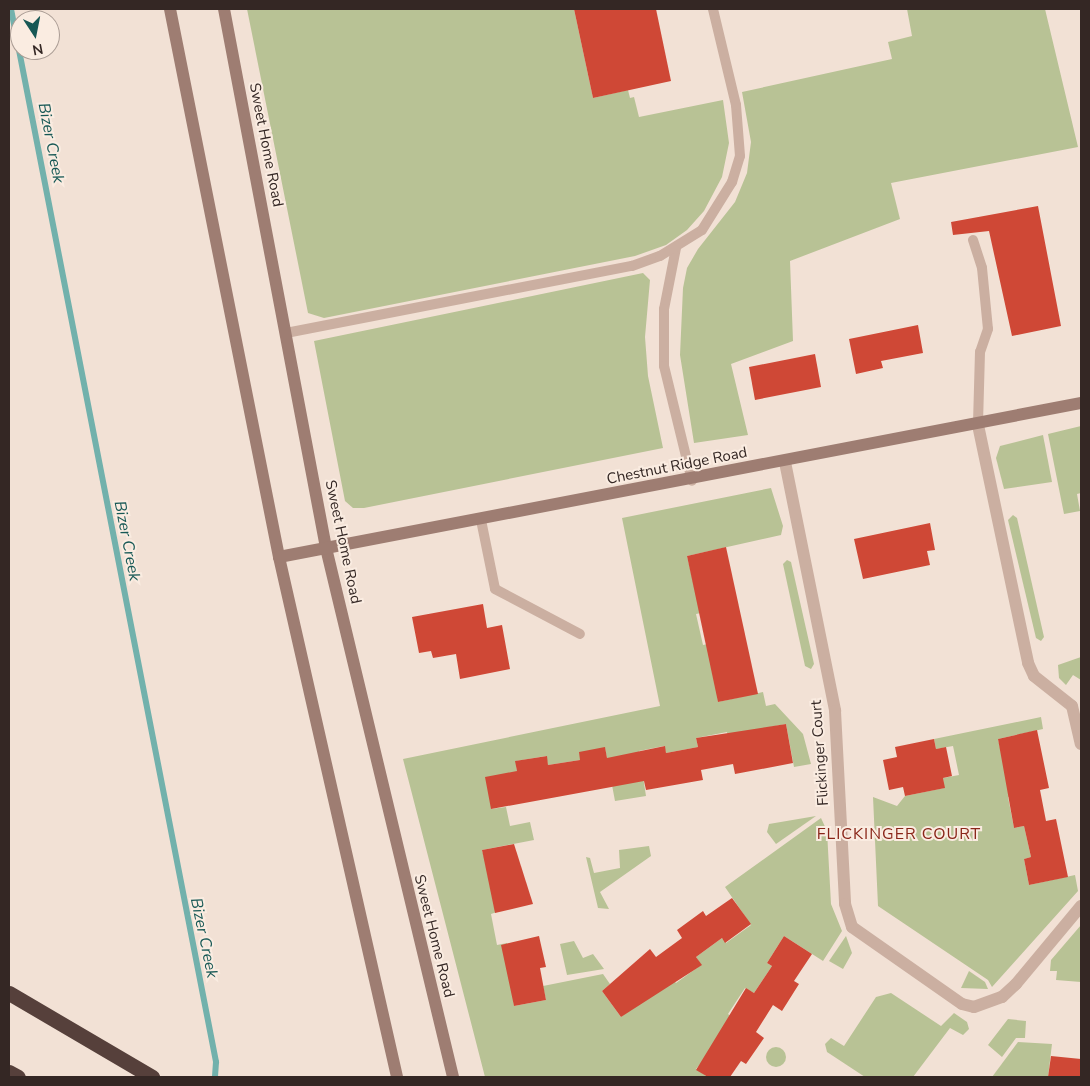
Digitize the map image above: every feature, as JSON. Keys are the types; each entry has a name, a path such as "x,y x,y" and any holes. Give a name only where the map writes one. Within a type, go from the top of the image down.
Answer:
{"highway":[{"path":"9,993 120,1060 152,1077"},
{"path":"9,1072 18,1077"}],"main road":[{"path":"170,9 279,557 397,1077"},
{"name":"Sweet Home Road","path":"224,9 326,548 452,1077"},
{"name":"Chestnut Ridge Road","path":"279,557 692,481 1081,404"}],"street":[{"path":"978,425 1028,663 1034,676 1072,706 1081,744"},
{"name":"Flickinger Court","path":"785,462 835,711 845,904 852,927 962,1004 974,1007 1002,997 1016,984 1081,906"}],"lane":[{"path":"286,333 632,266 676,248 702,230 719,207 740,156 736,105 713,9"},
{"path":"974,240 982,268 988,329 980,352 978,425"},
{"path":"676,248 664,309 664,366 692,481"},
{"path":"481,520 495,588 580,634"}],"green space":[{"path":"247,9 574,9 593,98 628,90 630,98 634,97 639,117 723,100 729,143 722,177 704,211 687,230 666,245 635,256 324,318 308,313"},
{"path":"907,9 1045,9 1078,147 891,183 900,219 790,261 793,341 731,364 748,435 694,443 680,355 683,288 687,268 698,249 735,202 747,173 751,142 742,92 892,59 888,42 912,36"},
{"path":"643,273 650,280 645,337 648,376 663,448 364,508 353,508 345,501 314,341"},
{"path":"1081,426 1081,493 1077,494 1080,511 1064,514 1048,434"},
{"path":"1043,435 1052,482 1004,489 996,458 1000,446"},
{"path":"771,488 783,526 781,535 687,556 693,581 706,612 696,614 703,645 713,643 718,702 763,692 766,706 775,704 803,734 811,764 794,767 786,724 760,729 729,742 727,732 696,738 698,747 666,753 664,746 639,751 646,796 615,801 605,748 580,760 548,765 546,756 516,761 517,771 491,809 506,807 510,826 530,822 534,840 482,850 500,911 491,914 497,945 507,943 514,1006 546,1000 543,986 603,974 610,984 602,991 621,1017 670,976 676,983 701,965 696,957 722,938 726,943 751,925 725,887 821,818 827,831 831,904 842,931 823,961 784,936 767,963 772,966 754,993 745,988 728,1014 736,1020 696,1069 708,1077 485,1077 403,759 660,706 622,518"},
{"path":"1013,515 1017,518 1044,637 1041,641 1036,638 1008,520"},
{"path":"787,560 791,562 814,664 811,669 805,666 783,564"},
{"path":"1081,657 1081,680 1073,675 1066,685 1059,678 1058,665"},
{"path":"1041,717 1043,729 998,739 1004,765 1017,795 1008,797 1014,828 1024,826 1031,857 1024,859 1029,885 1075,875 1078,891 992,987 988,980 878,906 873,797 897,806 905,796 944,788 943,778 959,775 953,746 936,749 934,739"},
{"path":"816,816 776,844 767,832 769,824"},
{"path":"649,846 651,856 600,892 609,909 598,908 586,857 590,858 594,873 620,868 619,850"},
{"path":"1081,925 1081,982 1056,980 1057,971 1050,971 1051,960"},
{"path":"846,936 852,953 843,969 829,961"},
{"path":"574,941 583,958 593,954 604,969 567,975 560,944"},
{"path":"969,971 985,982 988,989 961,988"},
{"path":"891,993 941,1026 954,1013 967,1022 969,1029 963,1035 950,1028 913,1077 865,1077 827,1052 825,1044 831,1038 844,1046 876,997"},
{"path":"1008,1019 1026,1021 1025,1038 1016,1038 1002,1057 988,1045"},
{"path":"1018,1042 1052,1044 1048,1077 992,1077"},
{"path":"776,1047 783,1050 786,1057 783,1064 776,1067 769,1064 766,1057 769,1050"}],"building":[{"path":"574,9 656,9 671,81 593,98"},
{"path":"1038,206 1061,326 1012,336 989,231 953,235 951,222"},
{"path":"918,325 923,353 881,361 883,368 856,374 849,339"},
{"path":"815,354 821,387 755,400 749,367"},
{"path":"930,523 935,550 927,551 930,565 863,579 854,539"},
{"path":"726,547 758,694 718,702 687,556"},
{"path":"483,604 487,628 502,625 510,669 460,679 456,654 433,658 431,651 419,653 412,617"},
{"path":"786,724 793,763 735,774 733,764 701,770 703,780 646,790 644,781 491,809 485,777 517,771 515,761 547,756 548,765 580,760 579,752 605,747 607,758 665,746 666,753 698,747 696,738"},
{"path":"1037,730 1049,788 1040,790 1046,821 1056,819 1068,877 1029,885 1024,859 1031,857 1024,826 1014,828 998,739"},
{"path":"934,739 936,749 946,747 952,776 943,778 945,788 905,796 903,787 889,790 883,760 897,757 895,747"},
{"path":"514,844 533,904 495,913 482,850"},
{"path":"732,898 751,924 725,943 722,938 696,957 702,965 621,1017 602,991 650,949 656,957 682,938 677,930 703,911 706,916"},
{"path":"539,936 546,967 540,968 546,1000 514,1006 501,945"},
{"path":"784,936 812,954 794,981 799,984 782,1011 773,1005 756,1032 764,1038 746,1064 741,1061 730,1077 708,1077 696,1070 746,988 754,993 772,966 767,963"},
{"path":"1051,1056 1081,1059 1081,1077 1048,1077"}],"waterway":[{"name":"Bizer Creek","path":"11,9 216,1062 215,1077"}],"district":[{"name":"FLICKINGER COURT","path":"899,834"}]}
